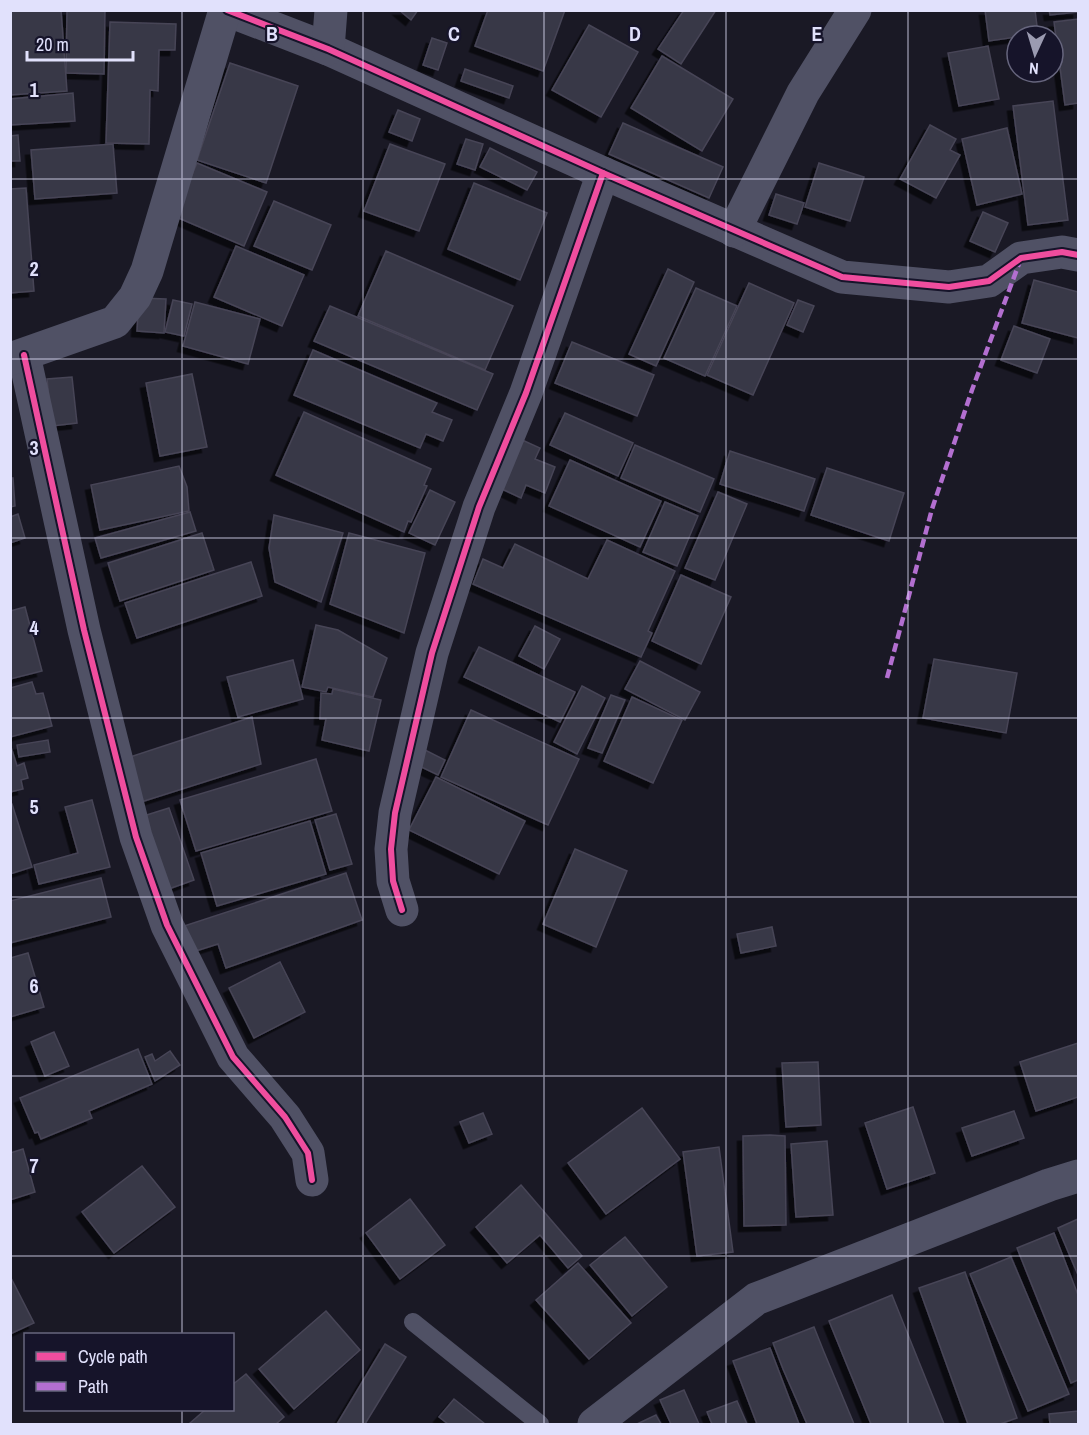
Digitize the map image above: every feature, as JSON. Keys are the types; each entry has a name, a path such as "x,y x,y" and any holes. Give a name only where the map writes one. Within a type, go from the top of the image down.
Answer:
{"street":[{"path":"312,1180 308,1153 285,1117 233,1057 167,925 136,837 17,357 115,322 135,297 147,271 226,10 328,49 603,173 842,277 949,287 989,281 1022,258 1062,252 1078,255"},
{"path":"328,49 332,10"},
{"path":"734,231 802,93 855,10"},
{"path":"402,909 393,881 391,849 394,822 432,653 479,507 526,393 603,173"},
{"path":"594,1425 756,1299 1049,1185 1078,1176"}],"lane":[{"path":"413,1322 540,1425"}],"building":[{"path":"10,10 61,10 67,91 10,95"},
{"path":"67,10 105,10 104,74 66,73"},
{"path":"399,10 418,10 411,20"},
{"path":"488,10 565,10 543,71 475,46"},
{"path":"684,10 716,10 681,64 658,49"},
{"path":"985,10 1035,10 1037,24 1005,24 1005,39 989,41"},
{"path":"1049,10 1078,10 1078,12 1050,15"},
{"path":"1078,19 1078,103 1065,105 1062,84 1065,84 1065,24 1054,24 1054,22"},
{"path":"110,22 176,24 175,50 159,50 158,91 150,90 149,144 106,143"},
{"path":"589,25 638,52 601,117 552,90"},
{"path":"432,38 447,43 438,70 423,65"},
{"path":"988,46 999,99 959,106 948,53"},
{"path":"662,56 733,99 702,151 631,108"},
{"path":"230,63 298,86 266,183 197,160"},
{"path":"465,69 513,86 509,98 461,81"},
{"path":"73,93 75,121 10,125 10,99"},
{"path":"1053,101 1068,220 1028,225 1013,106"},
{"path":"398,110 420,119 412,141 389,132"},
{"path":"623,123 723,167 709,198 609,154"},
{"path":"930,125 956,139 950,150 960,155 936,198 900,179"},
{"path":"1007,128 1022,194 977,205 962,139"},
{"path":"18,135 20,161 10,161 10,136"},
{"path":"466,139 483,144 475,170 457,164"},
{"path":"113,144 117,193 35,199 31,150"},
{"path":"390,144 445,164 419,231 364,211"},
{"path":"490,148 537,172 527,190 480,167"},
{"path":"197,163 267,192 244,246 174,216"},
{"path":"819,163 864,177 850,221 805,207"},
{"path":"474,183 547,213 520,280 448,249"},
{"path":"26,188 34,291 10,293 10,189"},
{"path":"776,194 804,203 797,224 769,215"},
{"path":"274,201 331,225 312,270 254,246"},
{"path":"983,212 1008,223 995,252 970,241"},
{"path":"236,246 304,275 282,326 214,297"},
{"path":"386,251 513,306 485,370 358,316"},
{"path":"668,269 694,282 656,366 629,354"},
{"path":"1034,280 1078,292 1078,338 1022,323"},
{"path":"749,283 794,303 753,395 707,375"},
{"path":"696,288 737,306 705,376 664,358"},
{"path":"139,298 166,299 164,333 137,331"},
{"path":"173,300 192,304 184,336 165,332"},
{"path":"798,300 814,306 803,332 787,325"},
{"path":"195,302 260,319 248,364 183,346"},
{"path":"330,306 493,374 477,410 314,341"},
{"path":"1014,326 1050,339 1037,373 1001,360"},
{"path":"572,342 654,375 637,416 555,383"},
{"path":"313,350 437,403 432,412 452,420 443,441 426,434 420,448 294,395"},
{"path":"192,374 207,447 160,456 146,383"},
{"path":"72,377 77,423 52,426 47,379"},
{"path":"304,412 431,469 424,485 427,486 404,532 276,475"},
{"path":"565,413 633,443 618,476 550,445"},
{"path":"520,439 540,448 535,459 555,467 545,493 526,485 521,498 502,489"},
{"path":"635,445 714,479 700,512 621,478"},
{"path":"730,451 815,479 804,511 720,484"},
{"path":"570,460 661,501 640,547 549,506"},
{"path":"179,466 187,487 189,511 100,530 91,485"},
{"path":"827,468 904,493 889,541 811,515"},
{"path":"10,478 13,478 15,506 10,507"},
{"path":"430,490 455,502 435,545 409,533"},
{"path":"718,492 747,504 715,580 685,568"},
{"path":"665,502 698,516 677,566 643,552"},
{"path":"190,512 196,531 101,558 95,538"},
{"path":"18,514 25,538 10,543 10,517"},
{"path":"274,515 343,533 321,602 275,582 269,548"},
{"path":"202,533 214,570 120,601 108,563"},
{"path":"349,533 425,553 404,633 330,604"},
{"path":"607,540 675,571 648,631 652,633 641,657 473,584 483,559 503,568 515,544 588,579"},
{"path":"251,562 262,596 137,638 125,603"},
{"path":"681,575 731,597 701,664 652,641"},
{"path":"25,607 42,671 10,679 10,611"},
{"path":"316,625 338,630 387,658 373,697 328,687 326,692 302,687"},
{"path":"535,626 560,639 544,669 519,656"},
{"path":"479,647 575,692 560,722 464,677"},
{"path":"934,659 1017,673 1006,733 923,718"},
{"path":"293,660 303,699 238,717 227,677"},
{"path":"640,661 700,692 685,720 625,689"},
{"path":"32,682 36,694 43,693 52,726 10,737 10,688"},
{"path":"582,686 605,698 577,754 554,742"},
{"path":"333,689 381,700 369,751 322,740 326,719 320,719 321,693 332,694"},
{"path":"611,695 625,700 602,753 588,748"},
{"path":"632,697 682,720 653,783 604,761"},
{"path":"471,710 579,759 548,825 441,777"},
{"path":"252,717 261,764 141,802 127,758"},
{"path":"48,740 50,752 19,757 17,745"},
{"path":"11,747 17,766 24,763 28,778 21,780 23,789 10,792"},
{"path":"423,749 445,760 438,775 415,764"},
{"path":"316,759 332,811 196,851 180,800"},
{"path":"436,777 525,821 499,874 409,830"},
{"path":"92,800 110,867 39,884 34,865 78,853 65,807"},
{"path":"10,804 12,804 32,867 10,874"},
{"path":"169,808 194,880 163,891 137,818"},
{"path":"336,814 352,864 330,870 315,820"},
{"path":"310,821 326,874 217,906 201,853"},
{"path":"575,849 627,871 596,947 543,924"},
{"path":"346,873 362,920 226,968 218,944 183,955 175,929"},
{"path":"101,878 111,917 10,943 10,901"},
{"path":"772,927 776,946 741,953 737,934"},
{"path":"28,953 44,1007 10,1017 10,958"},
{"path":"280,962 305,1012 254,1038 229,988"},
{"path":"54,1032 69,1066 45,1076 31,1042"},
{"path":"1078,1043 1078,1097 1036,1111 1020,1062"},
{"path":"138,1049 152,1084 89,1111 92,1118 41,1139 38,1132 35,1133 20,1098"},
{"path":"170,1051 180,1065 155,1081 145,1057 152,1054 155,1061"},
{"path":"818,1062 821,1125 786,1127 782,1063"},
{"path":"913,1107 935,1173 887,1189 865,1123"},
{"path":"642,1108 680,1159 606,1214 568,1163"},
{"path":"1014,1111 1024,1138 972,1156 962,1128"},
{"path":"483,1113 492,1134 469,1143 460,1122"},
{"path":"743,1136 785,1136 786,1225 744,1226"},
{"path":"827,1141 833,1215 796,1217 791,1144"},
{"path":"719,1147 733,1252 697,1256 683,1152"},
{"path":"23,1149 35,1192 10,1200 10,1153"},
{"path":"142,1166 175,1207 114,1253 82,1212"},
{"path":"521,1185 582,1256 568,1268 540,1235 507,1263 476,1227"},
{"path":"410,1199 445,1245 400,1279 366,1233"},
{"path":"1078,1219 1078,1275 1058,1228"},
{"path":"1054,1233 1078,1295 1078,1380 1071,1383 1017,1248"},
{"path":"625,1237 667,1287 632,1316 590,1265"},
{"path":"1011,1257 1069,1394 1028,1411 970,1274"},
{"path":"578,1263 631,1323 589,1359 536,1300"},
{"path":"965,1272 1017,1418 1000,1424 968,1424 919,1288"},
{"path":"10,1276 34,1323 10,1334"},
{"path":"892,1295 944,1424 871,1424 829,1321"},
{"path":"326,1311 360,1350 294,1409 259,1369"},
{"path":"814,1327 854,1424 807,1424 783,1369 773,1343"},
{"path":"385,1344 406,1357 365,1424 337,1424"},
{"path":"770,1348 799,1424 757,1424 733,1361"},
{"path":"246,1374 284,1417 276,1424 189,1424 204,1411 234,1411 234,1383"},
{"path":"684,1390 699,1424 671,1424 660,1400"},
{"path":"454,1399 485,1424 448,1424 439,1417"},
{"path":"737,1401 747,1424 712,1424 707,1412"},
{"path":"1078,1411 1078,1424 1050,1424 1049,1414"},
{"path":"656,1415 661,1424 637,1424"}],"marked path":[{"path":"887,678 932,509 972,390 1020,261"}],"cycle path":[{"path":"227,10 328,49 603,173 842,277 949,287 989,281 1021,258 1062,252 1078,255"},
{"path":"402,910 393,881 391,849 395,813 432,653 479,507 526,393 603,173"},
{"path":"24,355 84,630 136,837 167,925 233,1057 285,1117 308,1153 312,1180"}]}
